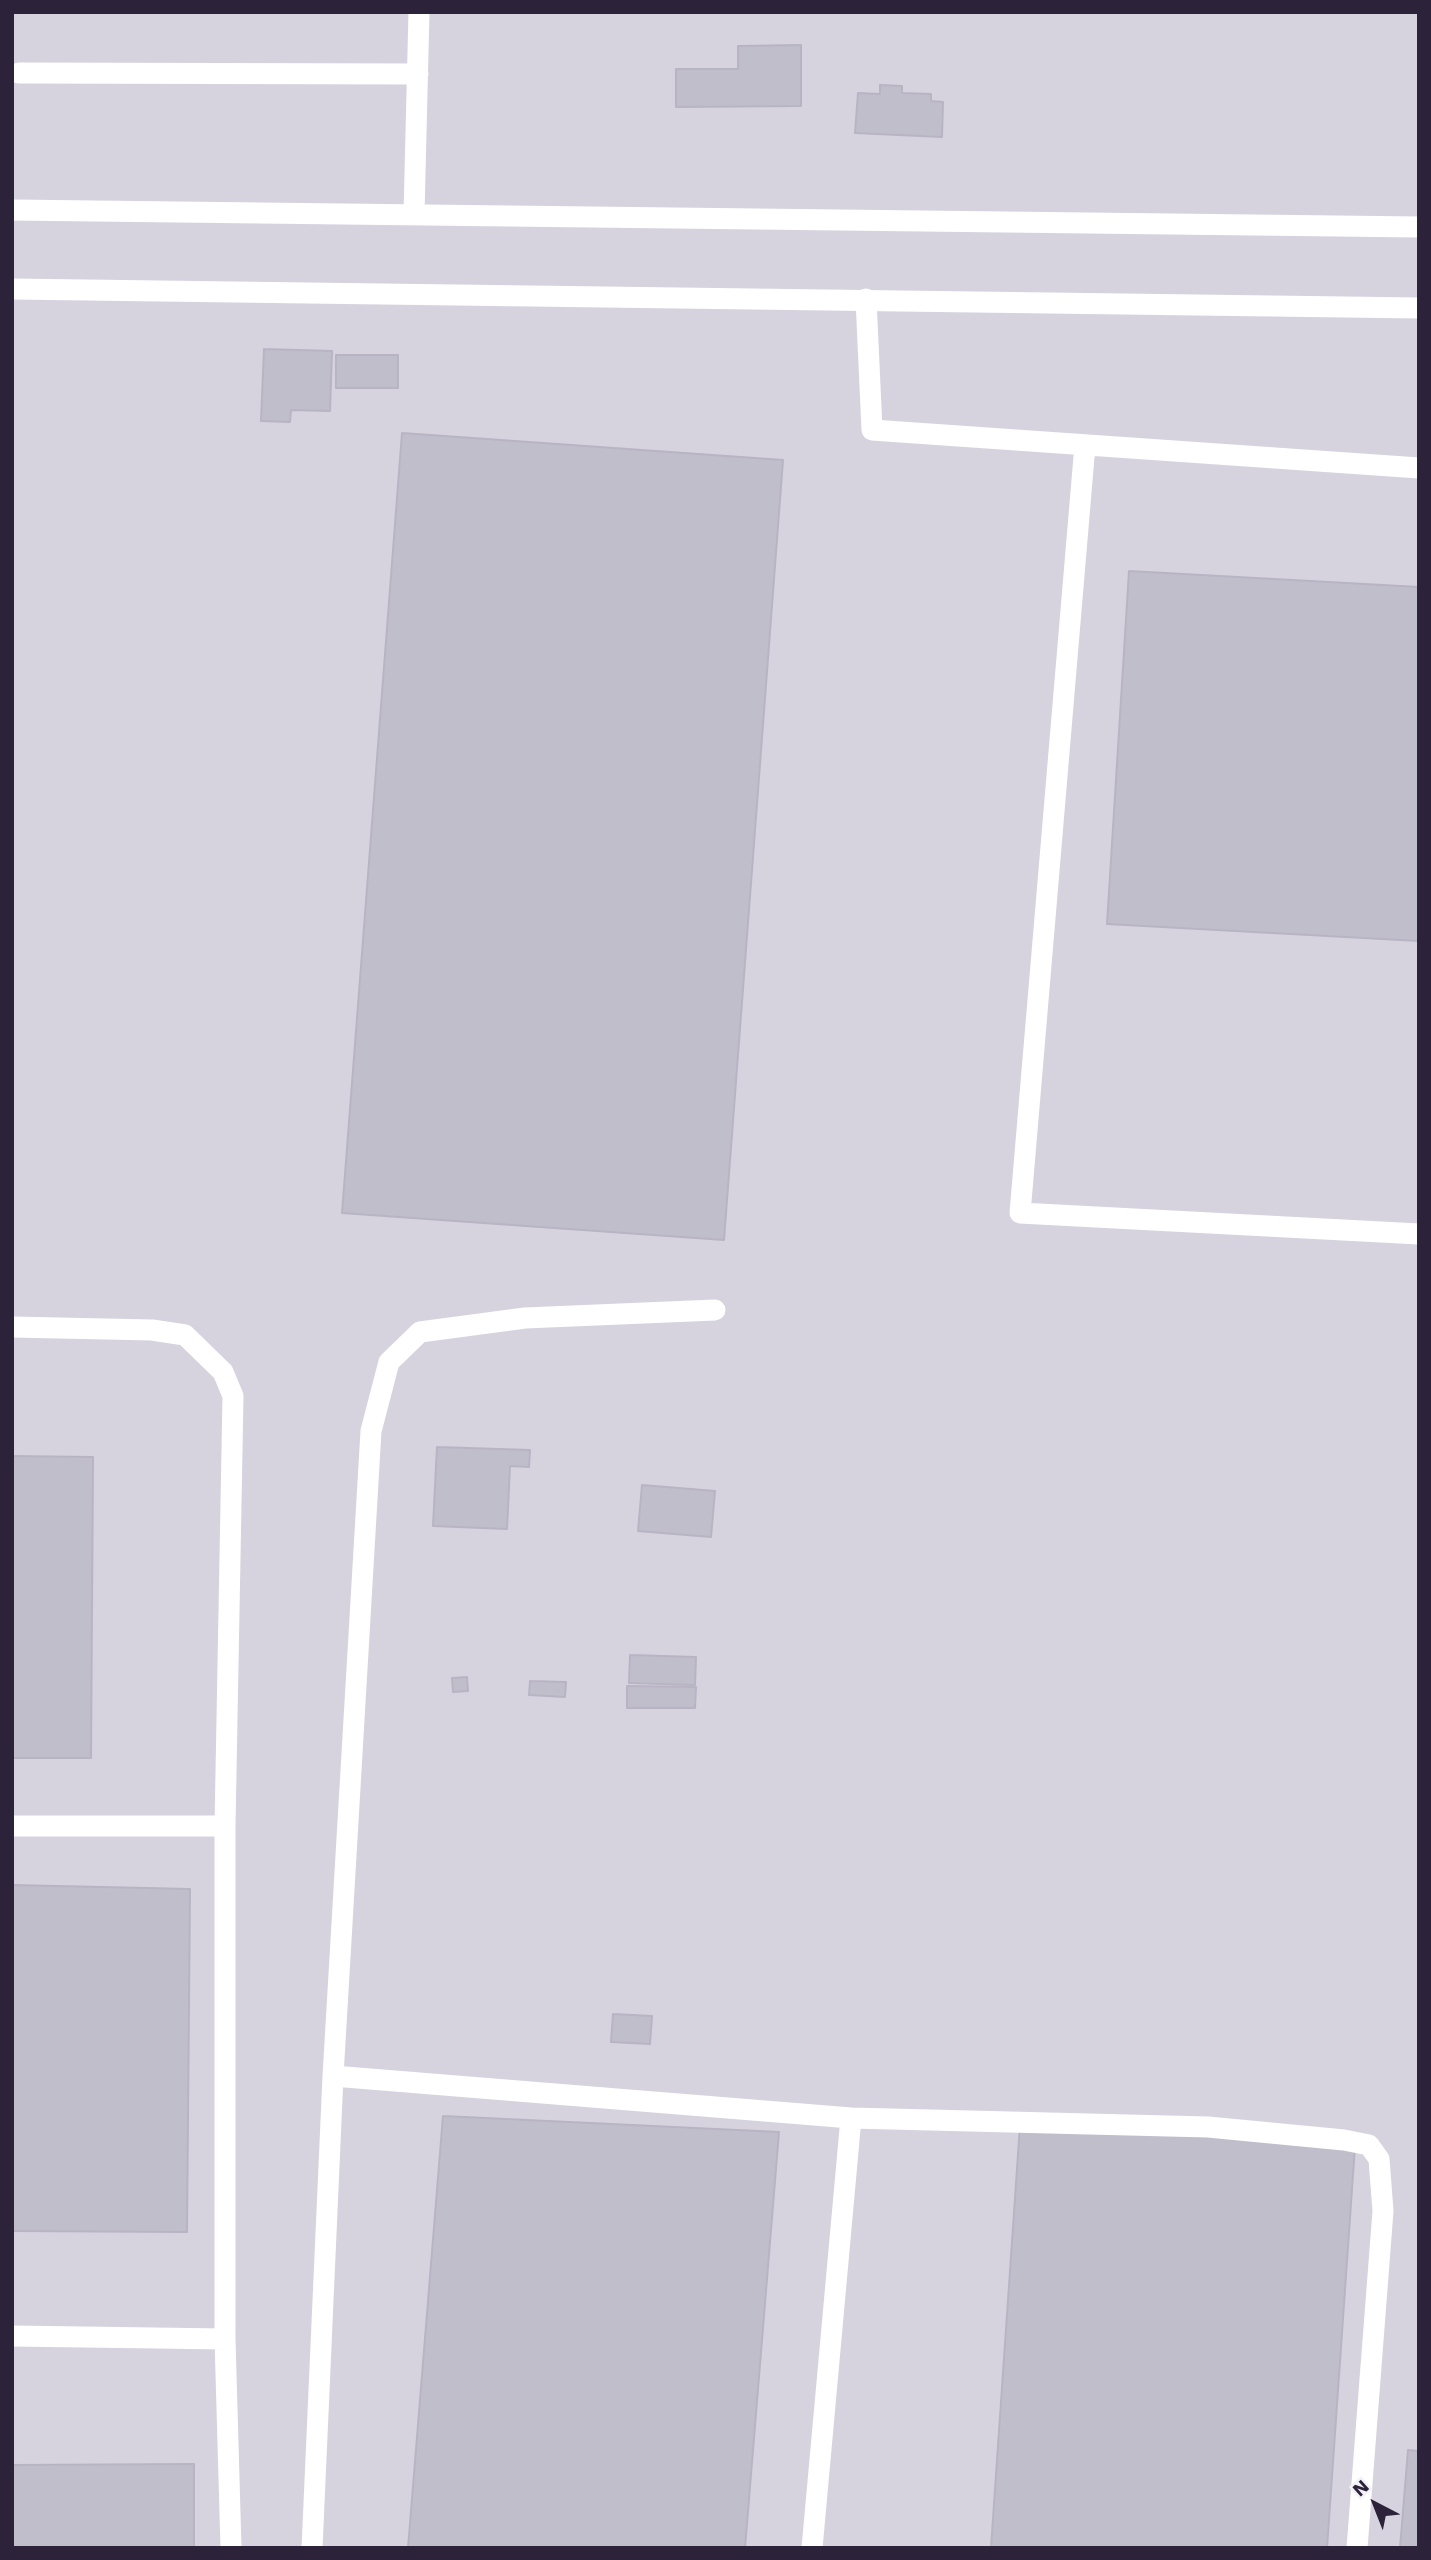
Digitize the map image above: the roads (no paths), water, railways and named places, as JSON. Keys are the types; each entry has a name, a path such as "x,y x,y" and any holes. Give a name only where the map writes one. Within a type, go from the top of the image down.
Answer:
{"street":[{"path":"414,214 419,12"},
{"path":"19,74 418,74"},
{"path":"12,210 1419,228"},
{"path":"12,289 1419,308"},
{"path":"866,299 872,430 1419,468"},
{"path":"1085,445 1020,1213 1419,1234"},
{"path":"312,2548 332,2076 371,1431 389,1362 421,1332 525,1318 715,1310"},
{"path":"12,1327 152,1330 185,1335 223,1372 233,1396 225,1826 225,2339 231,2548"},
{"path":"12,1826 225,1826"},
{"path":"332,2076 851,2118 1208,2127 1344,2140 1368,2145 1378,2159 1383,2211 1357,2548"},
{"path":"812,2548 851,2118"},
{"path":"12,2336 225,2339"}]}
